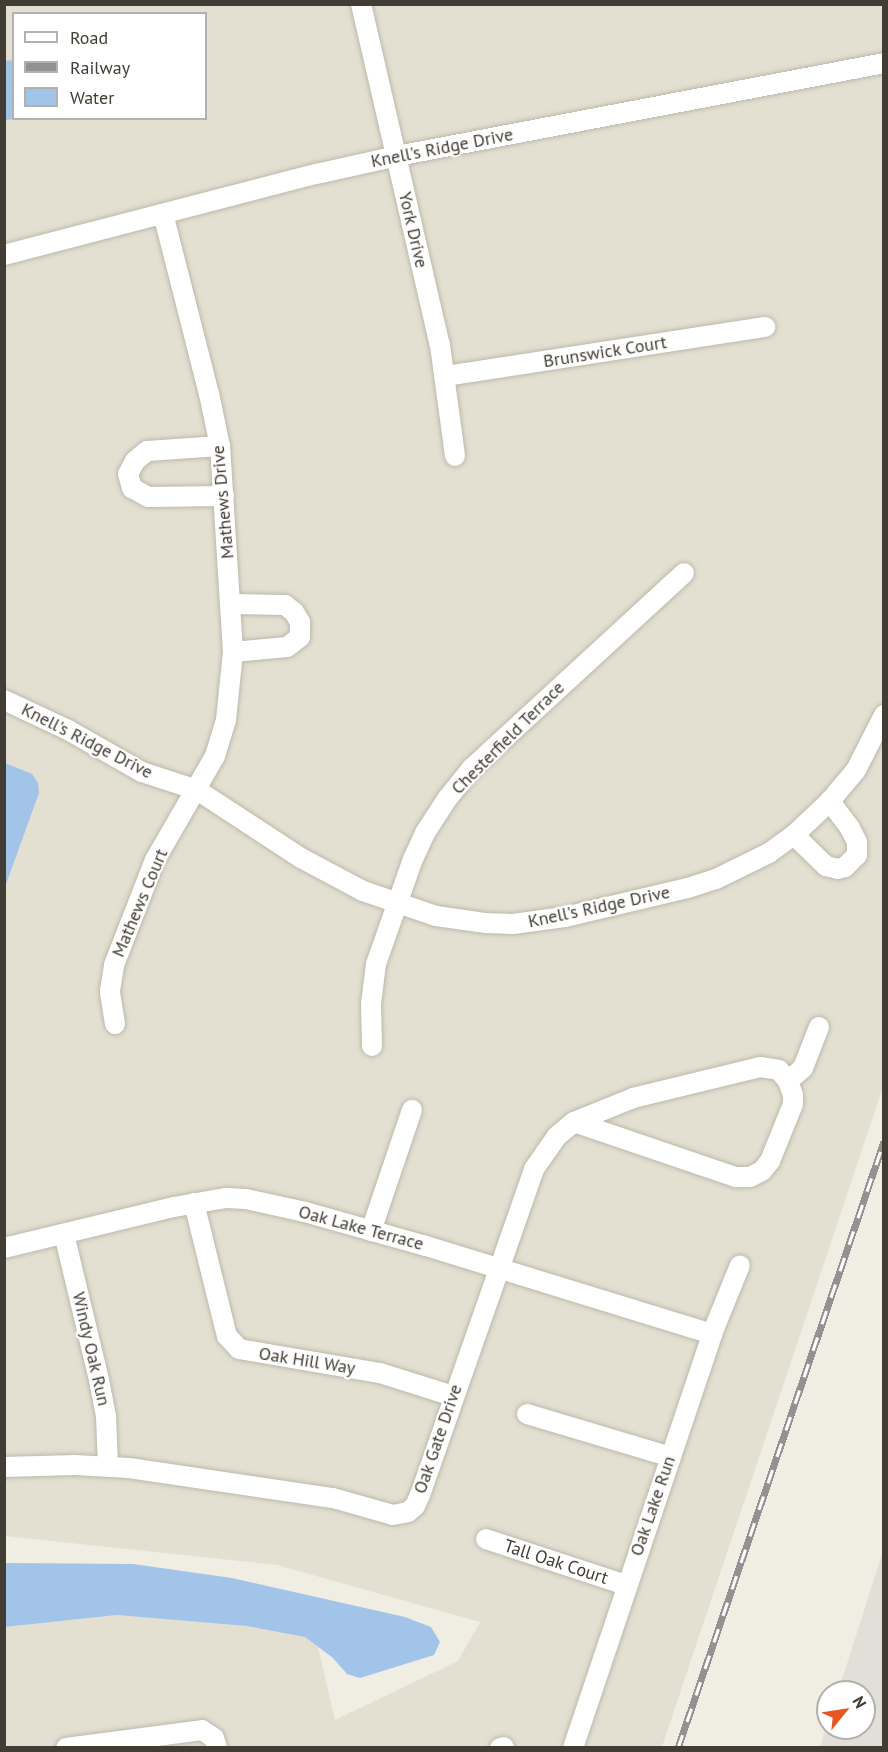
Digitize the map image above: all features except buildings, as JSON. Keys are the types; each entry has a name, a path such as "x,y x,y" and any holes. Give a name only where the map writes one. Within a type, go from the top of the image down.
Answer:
{"street":[{"name":"York Drive","path":"361,4 445,376 455,456"},
{"name":"Knell's Ridge Drive","path":"4,255 397,156 884,63"},
{"name":"Mathews Drive","path":"163,214 209,394 219,446 231,604 233,652 226,720 215,756 197,790"},
{"name":"Brunswick Court","path":"445,376 765,327"},
{"path":"219,446 147,452 135,460 128,474 132,488 148,497 224,496"},
{"name":"Chesterfield Terrace","path":"372,1046 371,1004 376,964 396,903 425,833 459,783 684,573"},
{"path":"231,604 285,605 294,612 300,622 300,637 287,647 233,652"},
{"name":"Knell's Ridge Drive","path":"4,700 68,730 142,772 197,790 301,858 363,891 436,916 485,923 532,922 565,917 716,879 770,853 794,836 830,801 856,770 884,716"},
{"name":"Mathews Court","path":"115,1024 110,991 114,965 155,860 197,790"},
{"path":"794,836 826,866 838,869 845,867 857,855 857,842 850,828 830,801"},
{"path":"788,1081 803,1068 819,1027"},
{"path":"760,1067 779,1070 788,1081 793,1095 793,1104 771,1161 762,1171 750,1177 736,1177 574,1122 633,1098 760,1067"},
{"path":"371,1231 412,1110"},
{"name":"Oak Gate Drive","path":"108,1466 333,1498 393,1515 403,1514 415,1506 534,1168 556,1137 574,1122"},
{"name":"Oak Lake Terrace","path":"4,1248 194,1203 226,1198 246,1199 305,1212 371,1231 604,1299 712,1334"},
{"name":"Oak Hill Way","path":"194,1203 227,1336 239,1349 380,1373 453,1396"},
{"name":"Windy Oak Run","path":"64,1234 106,1416 108,1466"},
{"name":"Oak Lake Run","path":"573,1748 712,1334 740,1265"},
{"path":"526,1414 671,1457"},
{"path":"4,1467 108,1466"},
{"name":"Tall Oak Court","path":"486,1539 626,1585"},
{"path":"66,1748 202,1730 214,1738 217,1748"}],"shaded area":[{"path":"5,5 883,5 883,1087 662,1747 5,1747 5,1627 117,1615 246,1626 305,1637 318,1647 335,1720 458,1661 480,1622 277,1565 5,1536"},
{"path":"883,1551 883,1747 820,1747 822,1740 876,1740 876,1680 842,1680"}],"water":[{"path":"12,60 12,119 5,120 5,61"},
{"path":"5,763 32,774 38,783 39,793 5,887"},
{"path":"5,1563 133,1564 232,1578 405,1617 431,1627 440,1642 434,1655 360,1678 347,1674 333,1658 305,1637 246,1626 117,1615 5,1627"}],"railway":[{"path":"678,1748 884,1141"}]}
